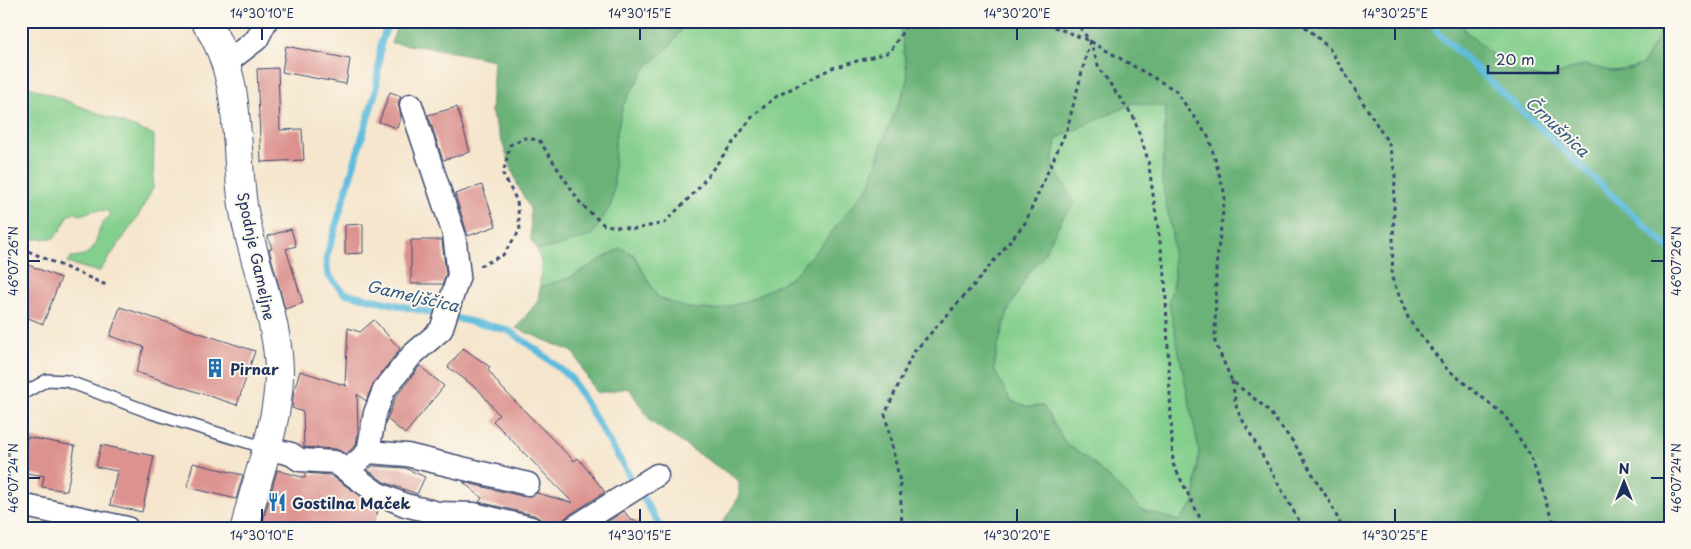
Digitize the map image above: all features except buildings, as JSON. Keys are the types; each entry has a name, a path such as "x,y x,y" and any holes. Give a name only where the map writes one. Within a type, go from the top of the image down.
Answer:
{"street":[{"name":"Spodnje Gameljne","path":"205,21 226,63 235,101 243,205 275,337 279,375 275,407 266,448 245,528"},
{"path":"226,63 257,39 266,21"},
{"path":"348,470 368,452 375,413 384,390 412,355 442,330 459,275 454,234 411,105"},
{"path":"266,448 291,454 300,460 335,462 377,492 405,505 438,513 474,514 530,528"},
{"path":"368,452 408,455 528,484"},
{"path":"573,528 652,477"},
{"path":"21,505 127,528"}],"lane":[{"path":"21,392 26,392 47,380 67,381 152,413 266,448"}],"path":[{"path":"459,275 503,255 520,230 517,201 503,174 510,146 524,138 539,140 581,204 604,225 635,230 664,223 697,190 753,116 770,101 832,68 890,52 909,21"},
{"path":"1039,21 1090,41 1175,90 1209,138 1226,195 1216,267 1215,342 1232,381 1237,410 1303,528"},
{"path":"1075,21 1090,41 1099,68 1134,118 1148,160 1165,276 1173,464 1205,528"},
{"path":"1299,21 1329,48 1389,144 1395,174 1392,278 1409,320 1446,368 1505,416 1530,455 1556,528"},
{"path":"902,528 900,482 886,414 913,353 1026,223 1067,129 1090,41"},
{"path":"21,248 106,285"},
{"path":"1232,381 1266,408 1294,443 1332,506 1342,528"}],"green space":[{"path":"399,21 688,21 669,47 646,67 623,105 615,141 614,185 611,205 592,235 566,244 537,250 531,240 530,209 518,186 491,112 494,60 433,48 391,43"},
{"path":"688,21 900,21 908,81 882,143 870,184 822,244 791,278 749,300 718,310 686,308 657,297 634,255 621,248 569,278 540,287 541,262 537,250 566,244 611,205 614,185 615,141 623,105 646,67 669,47"},
{"path":"900,21 1460,21 1465,31 1506,67 1526,75 1547,78 1585,65 1611,71 1630,69 1643,64 1660,33 1659,21 1670,21 1670,528 719,528 739,497 739,481 651,422 629,388 596,393 573,352 516,328 538,301 540,287 569,278 621,248 634,255 657,297 686,308 718,310 749,300 791,278 822,244 870,184 882,143 908,81","holes":["1134,103 1166,107 1162,182 1172,234 1174,277 1169,303 1199,450 1194,503 1179,521 1142,510 1086,456 1067,445 1043,406 1027,407 1011,401 994,370 997,349 1008,311 1028,273 1042,257 1063,217 1075,204 1052,165 1056,139"]},
{"path":"1460,21 1659,21 1660,33 1643,64 1610,71 1583,65 1547,78 1523,74 1497,60 1475,41"},
{"path":"23,84 154,135 153,188 137,218 99,272 67,263 71,257 89,252 94,247 100,228 110,216 108,211 94,210 81,215 76,213 69,215 54,238 35,239 21,235 21,88"},
{"path":"1134,103 1166,106 1162,182 1172,234 1174,277 1169,303 1199,450 1194,503 1179,521 1142,510 1086,456 1067,445 1043,406 1027,407 1011,401 994,370 997,349 1008,311 1028,273 1042,257 1063,217 1075,204 1052,165 1056,138"}],"waterway":[{"name":"Gameljščica","path":"389,21 381,43 376,90 326,259 328,275 344,293 508,330 538,351 571,378 661,528"},
{"name":"Črnušnica","path":"1432,21 1437,32 1670,249"}],"place":[{"name":"Pirnar","path":"215,368"},
{"name":"Gostilna Maček","path":"277,502"}]}
